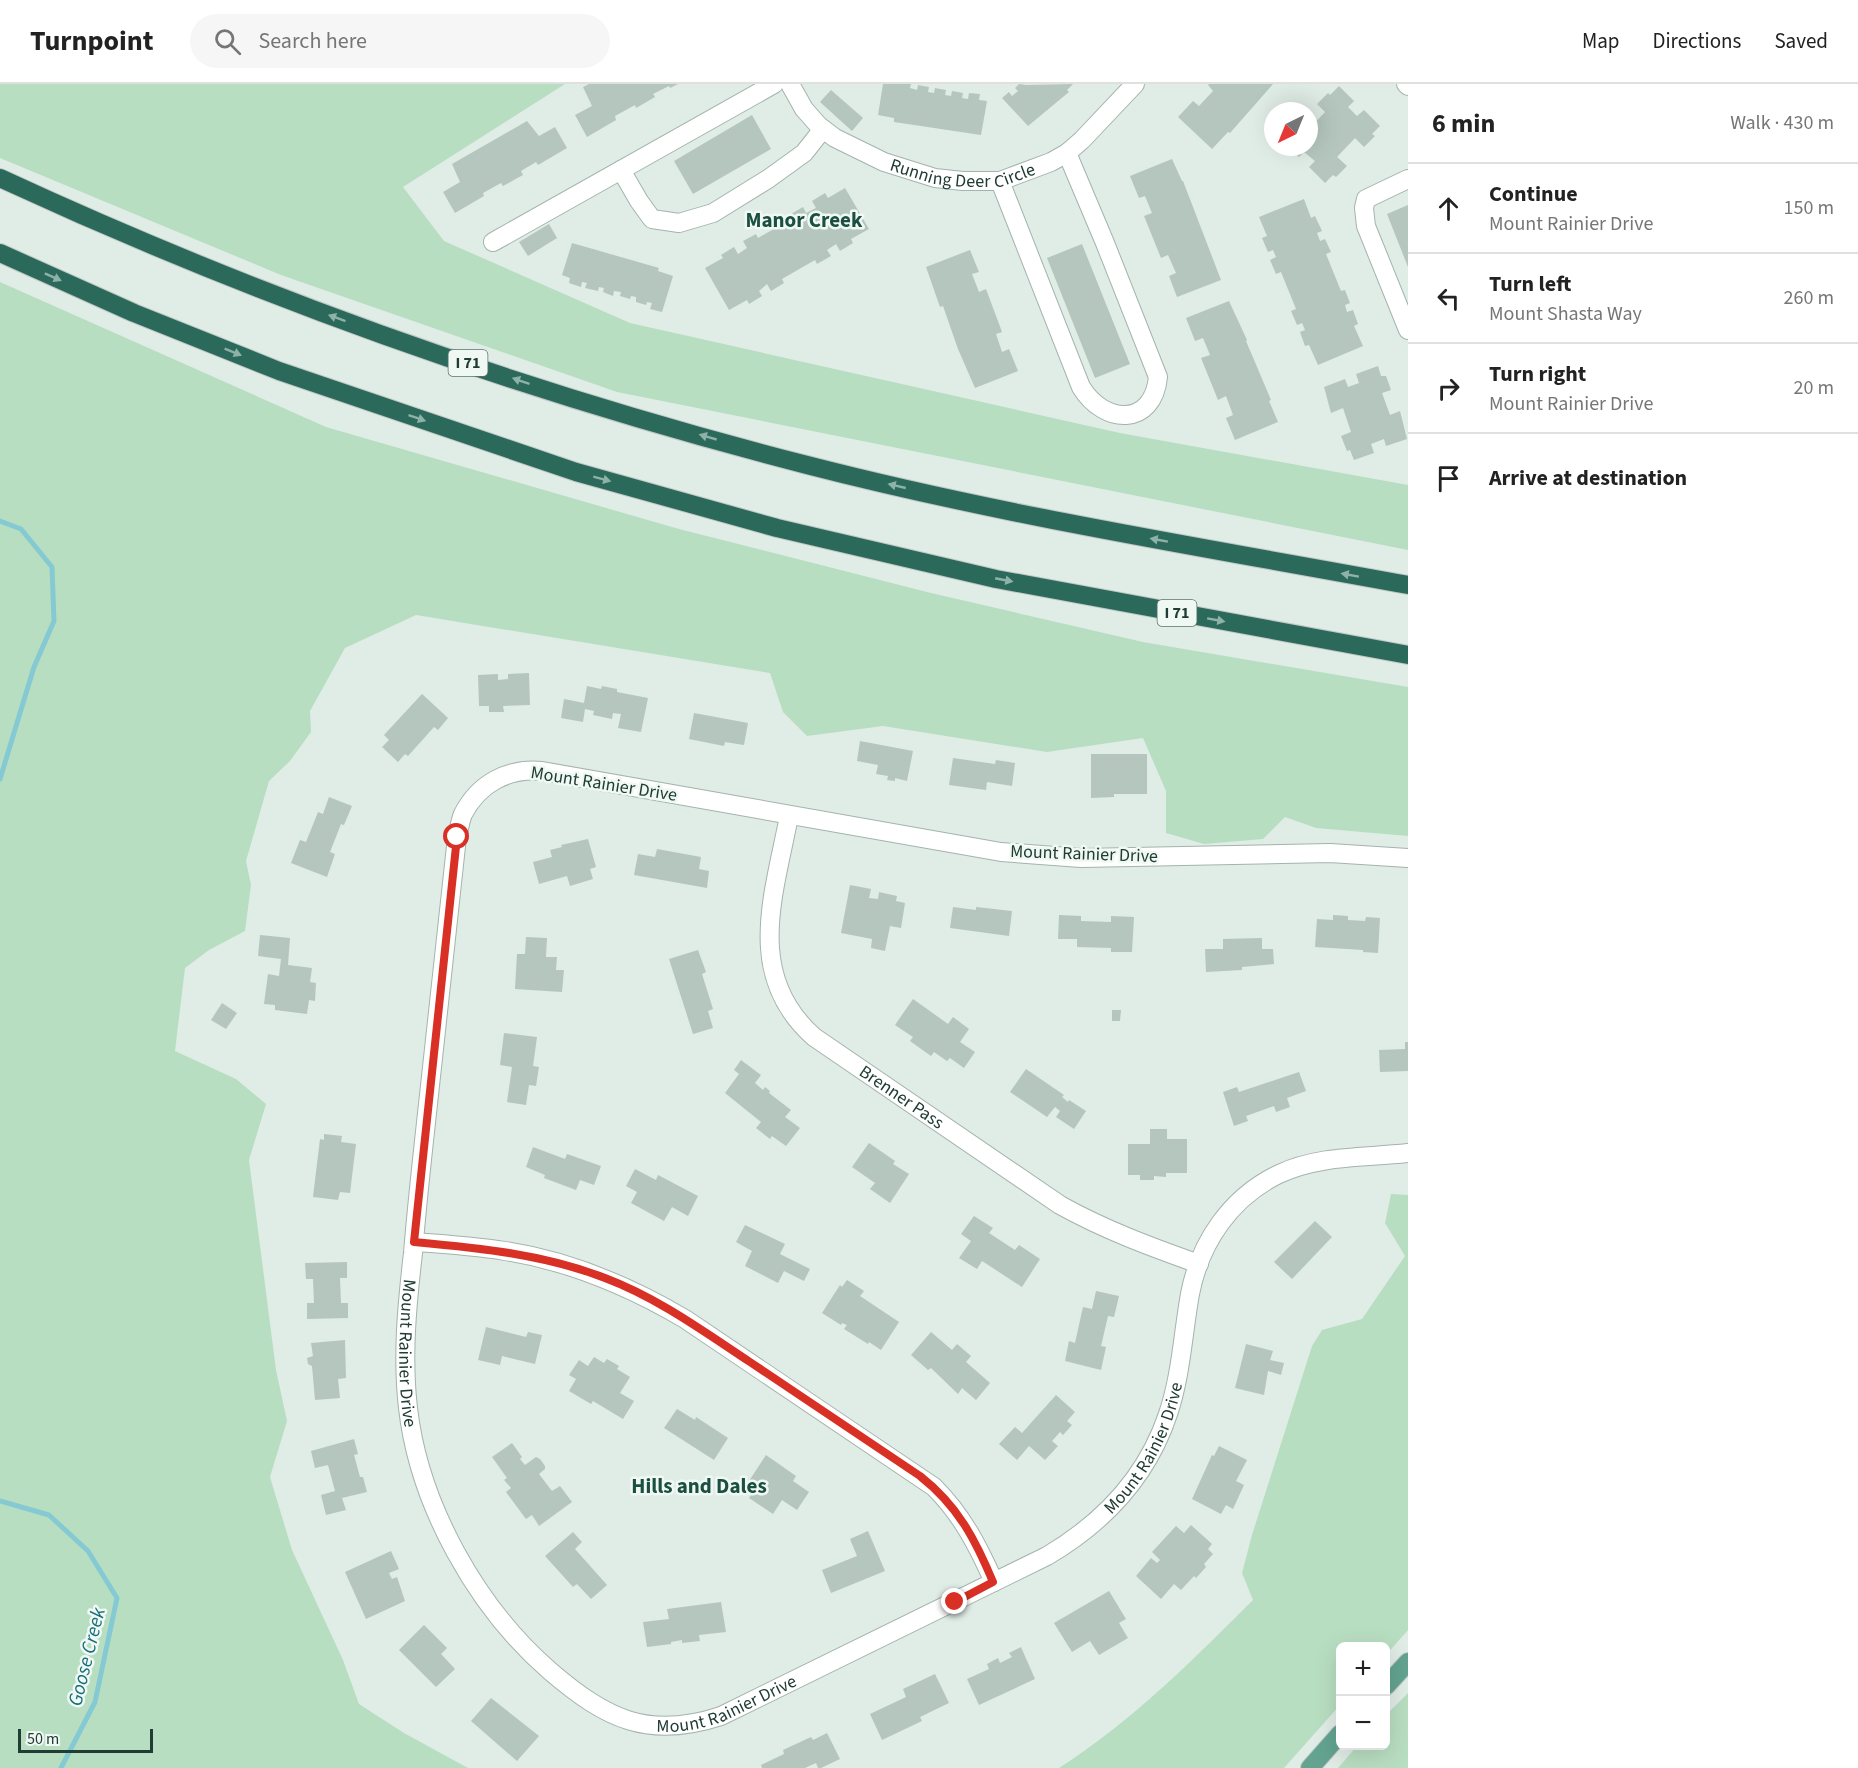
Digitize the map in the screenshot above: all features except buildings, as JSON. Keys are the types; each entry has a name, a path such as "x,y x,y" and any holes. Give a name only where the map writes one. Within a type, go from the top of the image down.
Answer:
{"highway":[{"name":"I 71","path":"0,178 260,289 364,328 607,409 807,465 975,504 1408,585"},
{"name":"I 71","path":"0,253 134,313 279,370 576,472 777,528 996,579 1408,655"}],"main road":[{"path":"1390,1682 1408,1662"},
{"path":"1310,1768 1336,1739"}],"street":[{"path":"493,242 774,84"},
{"name":"Running Deer Circle","path":"790,84 804,109 824,129 835,138 884,162 935,178 1000,182 1051,162 1067,153 1135,84"},
{"path":"621,170 652,219 679,223 713,213 768,179 804,153 824,129"},
{"path":"1000,182 1050,312 1088,399 1108,413 1122,416 1141,411 1151,402 1157,388 1158,377 1067,153"},
{"path":"1408,179 1366,199 1364,208 1366,226 1408,330"},
{"name":"Mount Rainier Drive","path":"1408,858 1330,853 1081,858 1001,852 530,770 508,774 488,783 474,796 462,816 457,837 405,1324 408,1410 415,1449 446,1534 468,1575 505,1625 538,1660 574,1692 625,1720 658,1727 672,1727 704,1721 1047,1556 1075,1540 1102,1517 1134,1480 1155,1446 1168,1413 1191,1291 1199,1264 1210,1237 1241,1197 1278,1174 1308,1164 1341,1158 1408,1153"},
{"name":"Brenner Pass","path":"789,816 770,916 769,948 779,992 803,1028 1060,1204 1127,1239 1199,1264"},
{"path":"414,1242 508,1251 563,1264 605,1278 647,1296 685,1319 934,1487 966,1526 993,1582"}],"green space":[{"path":"0,84 565,84 403,187 444,241 630,323 1120,433 1408,485 1408,550 617,392 281,275 0,158"},
{"path":"0,282 326,427 679,529 931,593 1143,642 1408,687 1408,836 1316,828 1285,817 1263,839 1204,844 1166,833 1166,791 1143,738 1047,752 883,726 807,736 783,712 770,673 416,615 345,648 310,711 311,732 290,761 269,781 246,861 251,885 245,931 209,950 185,968 175,1051 236,1079 266,1104 249,1160 276,1370 287,1421 270,1477 292,1550 343,1660 359,1704 404,1733 468,1768 0,1768"},
{"path":"1391,1194 1408,1195 1408,1630 1390,1650 1390,1642 1336,1642 1336,1710 1284,1768 1059,1768 1086,1750 1136,1710 1253,1600 1242,1573 1312,1346 1322,1330 1362,1319 1405,1256 1385,1223"},
{"path":"1408,1693 1408,1768 1338,1768 1354,1750 1390,1750 1390,1711"}],"waterway":[{"name":"Goose Creek","path":"0,521 21,529 52,567 54,621 34,667 0,779"},
{"name":"Goose Creek","path":"0,1501 49,1515 88,1551 117,1598 95,1702 61,1768"}],"district":[{"name":"Manor Creek","path":"804,220"},
{"name":"Hills and Dales","path":"699,1486"}],"route":[{"path":"457,837 414,1242 508,1251 563,1264 605,1278 647,1296 690,1322 934,1487 966,1526 984,1559 993,1582 955,1602"}]}
